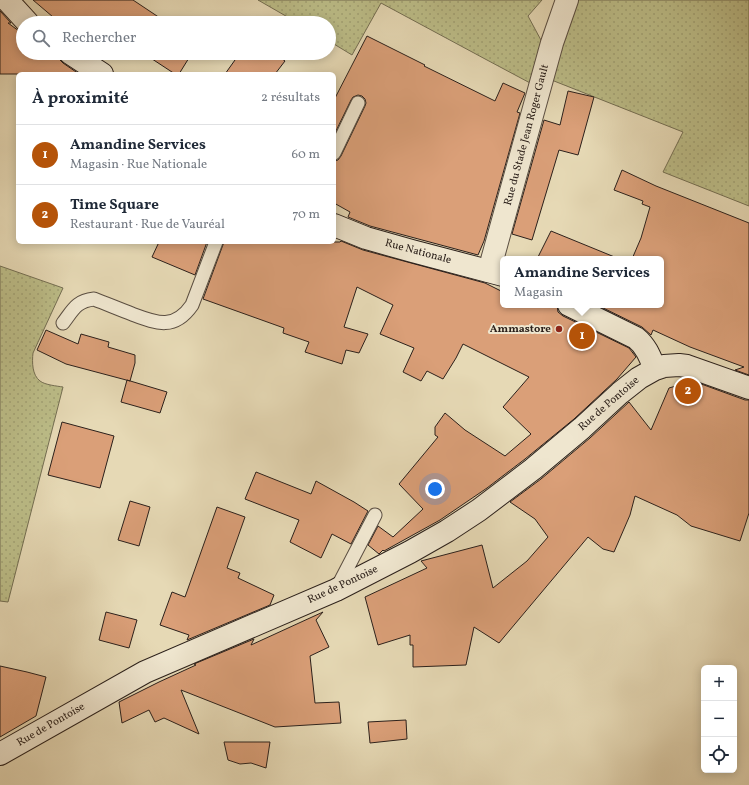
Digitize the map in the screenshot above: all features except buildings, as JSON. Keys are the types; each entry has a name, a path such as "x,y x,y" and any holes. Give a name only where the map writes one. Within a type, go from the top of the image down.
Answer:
{"street":[{"path":"7,0 22,16"},
{"name":"Rue du Stade Jean Roger Gault","path":"500,256 552,43 568,0"},
{"path":"81,60 99,72"},
{"name":"Rue Nationale","path":"336,226 366,238 496,273"},
{"name":"Rue du Stade Jean Roger Gault","path":"496,273 500,257"},
{"path":"575,308 636,338 646,349 655,369"},
{"name":"Rue de Pontoise","path":"0,754 144,672 336,590 416,549 447,531 479,510 539,464 582,428 629,385 655,369 672,365 687,366 749,388"}],"lane":[{"path":"336,149 358,103"},
{"path":"63,323 76,306 86,300 94,299 152,321 162,323 179,319 186,314 192,306 215,244"},
{"path":"336,590 375,515"}],"green space":[{"path":"258,0 542,0 528,16 542,42 532,84 381,3 352,55 336,45 336,16 286,16"},
{"path":"577,0 749,0 749,206 663,172 683,132 549,79"},
{"path":"0,266 63,288 33,353 33,368 37,378 45,383 63,387 8,602 0,601"}],"place":[{"name":"Ammastore","path":"559,329"},
{"name":"Amandine Services","path":"582,336"},
{"name":"Time Square","path":"688,391"}]}
